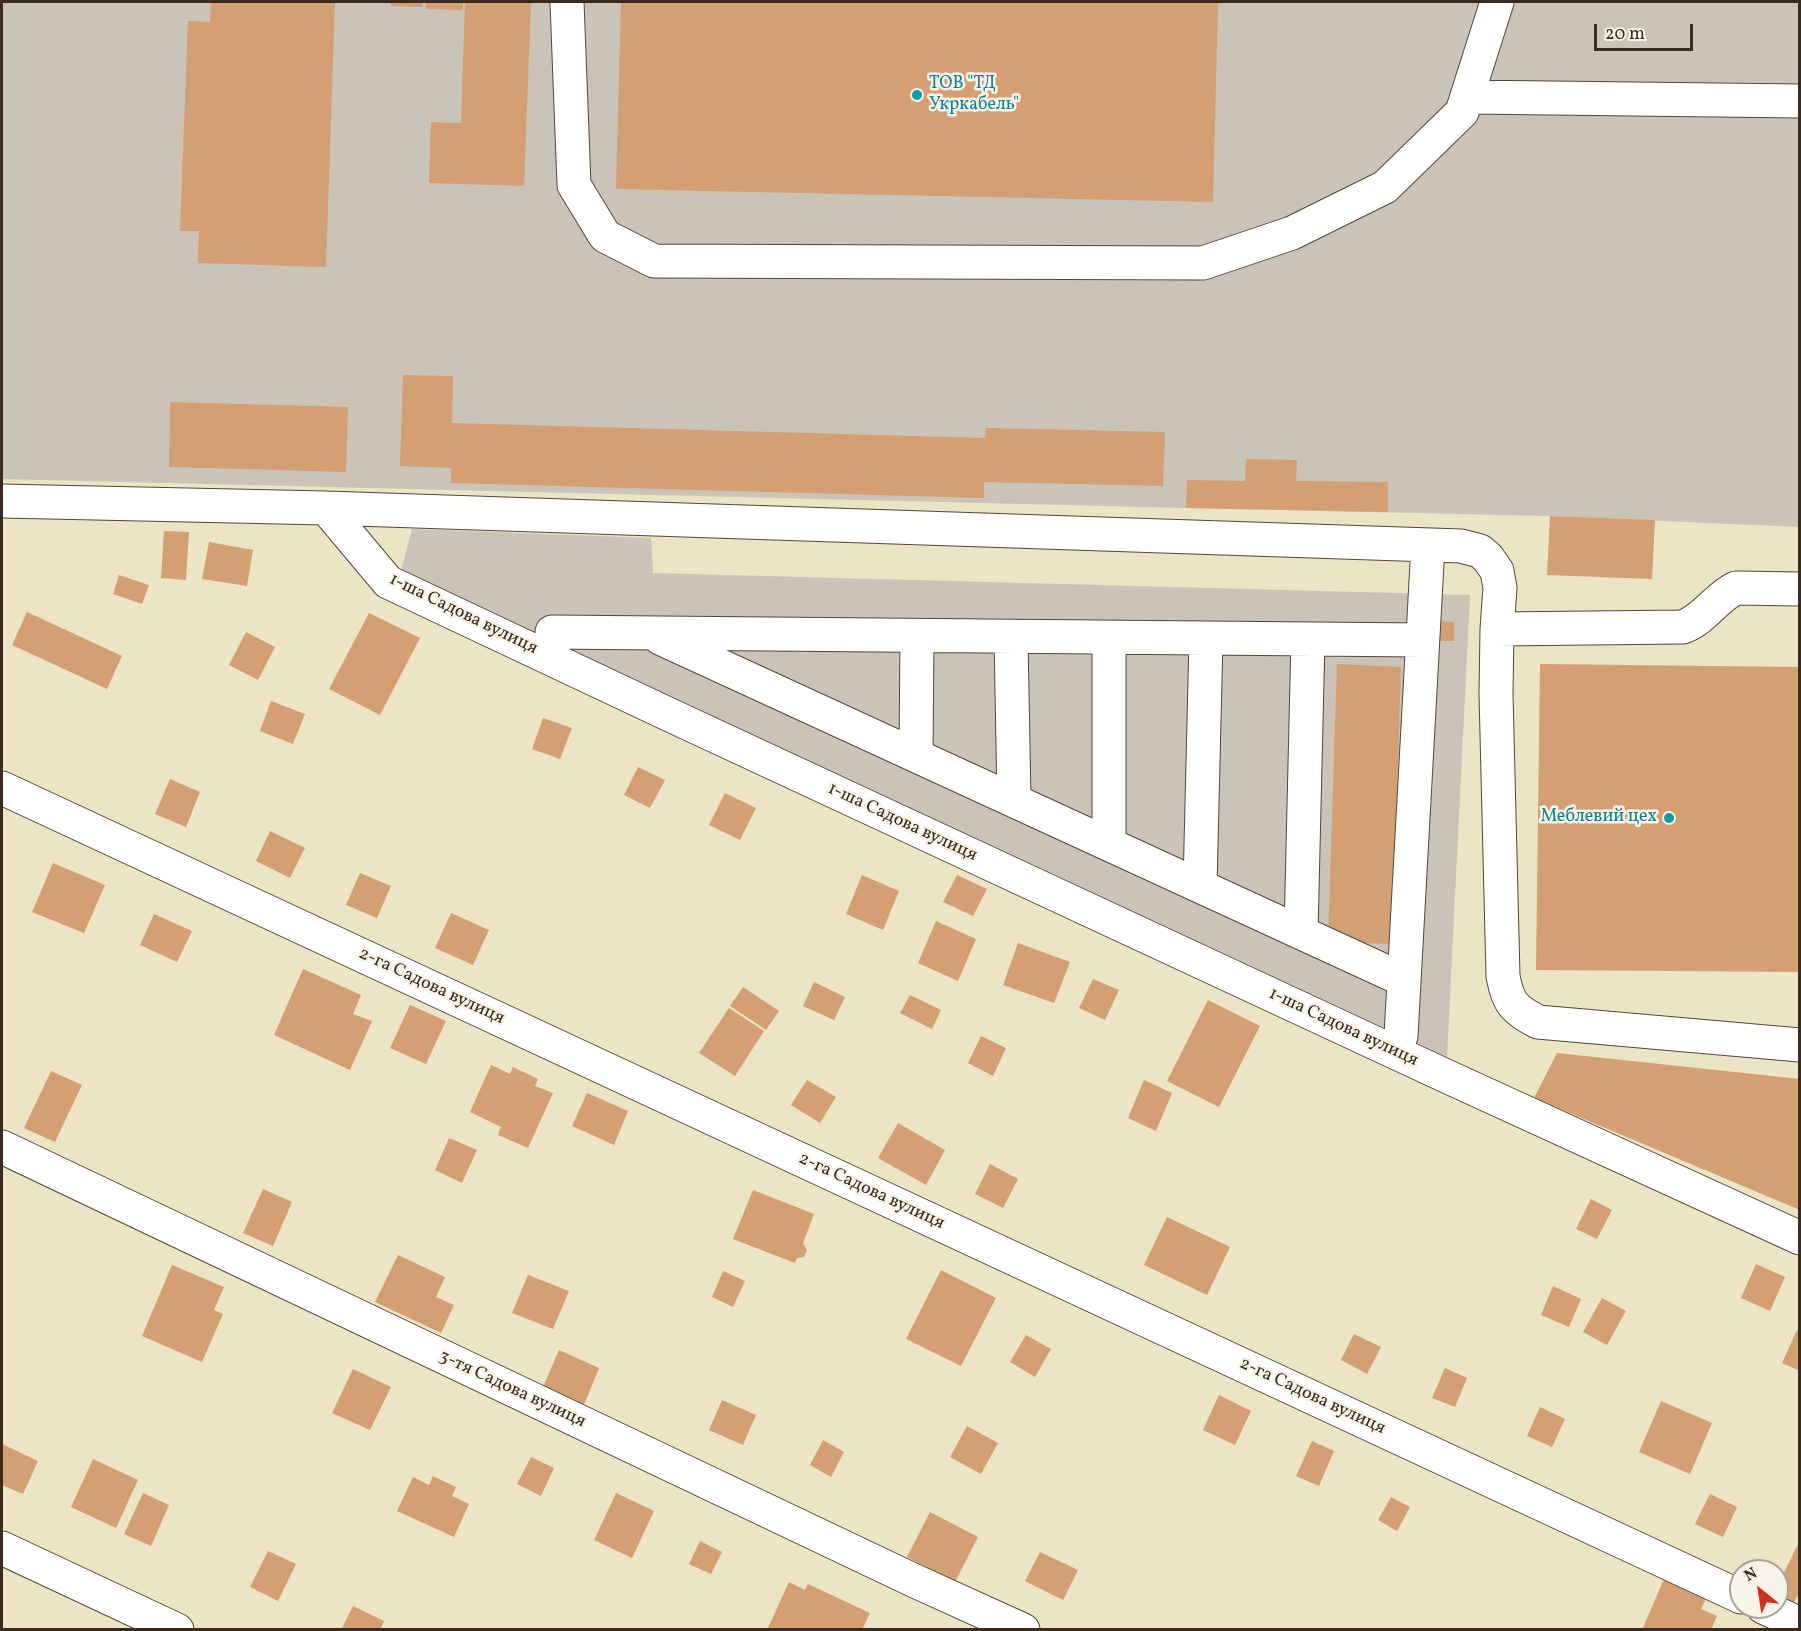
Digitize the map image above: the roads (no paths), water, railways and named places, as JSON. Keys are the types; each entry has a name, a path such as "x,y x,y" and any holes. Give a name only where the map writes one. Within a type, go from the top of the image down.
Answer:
{"street":[{"path":"567,2 574,185 605,236 654,261 1203,263 1292,233 1385,187 1462,112 1497,2"},
{"path":"1467,97 1800,101"},
{"path":"2,501 326,508 1461,546 1480,551 1497,571 1500,588 1497,629 1497,706 1503,976 1506,994 1518,1011 1538,1022 1800,1045"},
{"name":"1-ша Садова вулиця","path":"326,508 388,582 1395,1052 1800,1238"},
{"path":"1395,1052 1401,1036 1428,545"},
{"path":"1497,629 1683,627 1699,619 1729,591 1736,588 1800,589"},
{"path":"552,632 1422,640"},
{"path":"650,633 1404,980"},
{"path":"916,755 917,636"},
{"path":"1011,637 1014,800"},
{"path":"1108,844 1109,638"},
{"path":"1200,886 1206,639"},
{"path":"1301,932 1308,639"},
{"name":"2-га Садова вулиця","path":"2,788 1729,1591"},
{"name":"3-тя Садова вулиця","path":"2,1147 915,1581 1023,1629"},
{"path":"2,1548 177,1629"}],"place":[{"name":"ТОВ \"ТД Укркабель\"","path":"917,95"},
{"name":"Меблевий цех","path":"1669,818"}]}
